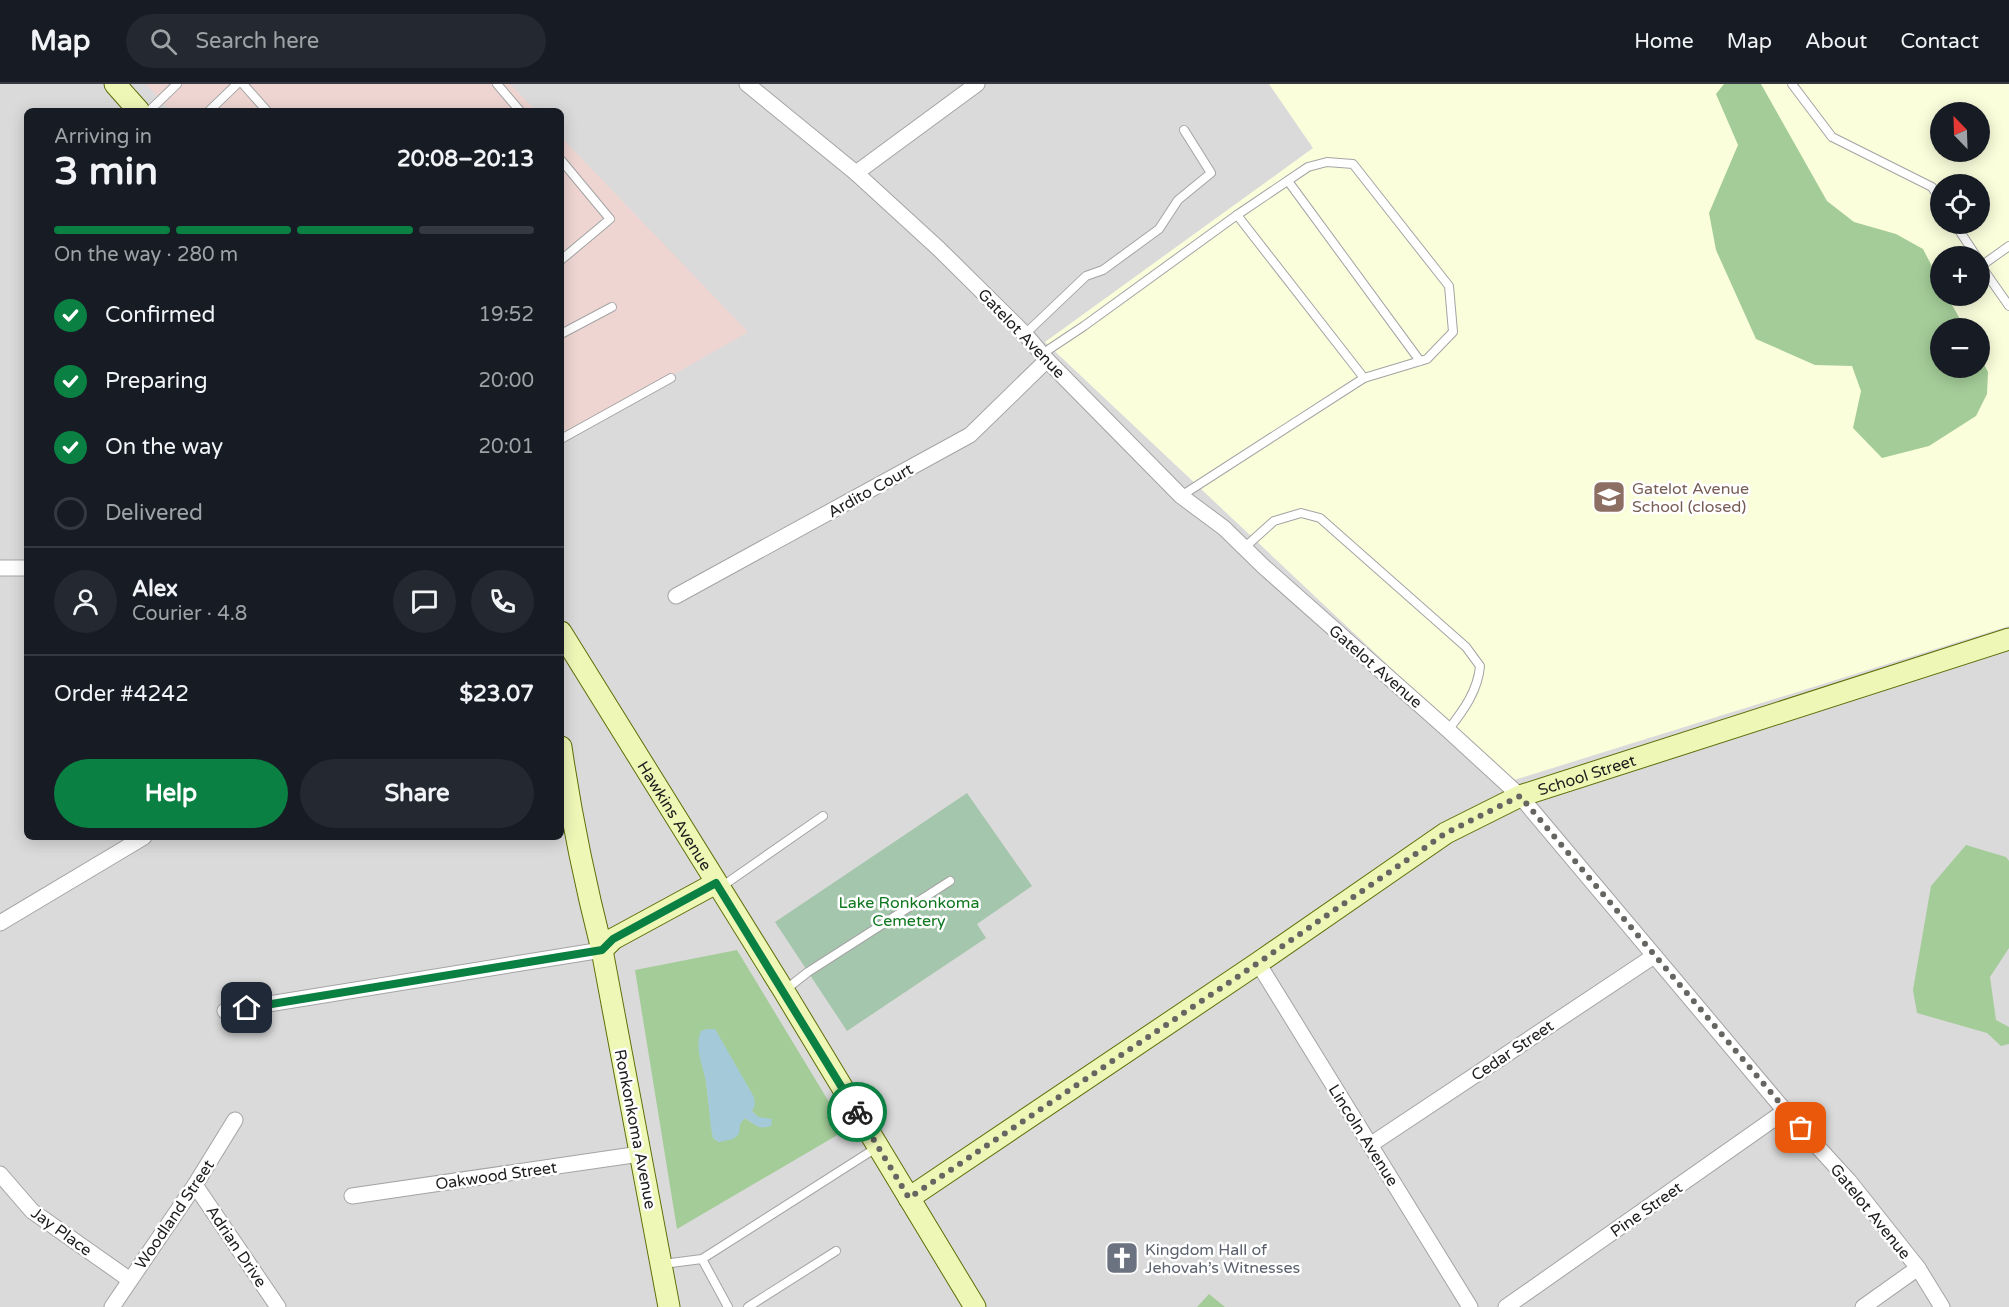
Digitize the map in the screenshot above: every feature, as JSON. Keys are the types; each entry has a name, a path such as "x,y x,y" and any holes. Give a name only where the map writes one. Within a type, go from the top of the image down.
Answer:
{"street":[{"path":"115,84 136,108"},
{"name":"Gatelot Avenue","path":"747,84 856,173 939,249 1025,334 1044,357 1181,496 1224,528 1520,796 1785,1111 1849,1181 1918,1268 1942,1307"},
{"path":"856,173 977,84"},
{"name":"Ardito Court","path":"676,596 970,435 1044,357"},
{"path":"0,568 24,567"},
{"name":"Hawkins Avenue","path":"564,637 784,991 975,1307"},
{"name":"School Street","path":"909,1198 1258,963 1446,833 1520,796 2009,639"},
{"name":"Ronkonkoma Avenue","path":"564,764 583,873 602,950 669,1307"},
{"path":"0,923 139,840"},
{"path":"225,1011 602,950 613,939 718,885"},
{"name":"Cedar Street","path":"1370,1145 1654,956"},
{"name":"Lincoln Avenue","path":"1258,963 1470,1307"},
{"name":"Pine Street","path":"1506,1307 1785,1111"},
{"name":"Woodland Street","path":"112,1307 195,1185 235,1120"},
{"name":"Oakwood Street","path":"352,1196 640,1154"},
{"name":"Jay Place","path":"0,1174 32,1211 130,1280"},
{"name":"Adrian Drive","path":"195,1185 278,1307"},
{"path":"1863,1307 1918,1268"}],"lane":[{"path":"152,108 177,84"},
{"path":"212,108 237,84"},
{"path":"243,84 264,108"},
{"path":"497,84 517,108"},
{"path":"1792,84 1832,137 1930,186"},
{"path":"1025,334 1086,276 1103,270 1159,229 1178,200 1211,173 1185,130"},
{"path":"1044,357 1237,215 1308,167 1327,162 1353,164 1449,286 1453,332 1427,359 1364,378 1181,496"},
{"path":"564,164 610,219 564,257"},
{"path":"1288,181 1420,361"},
{"path":"1237,215 1364,378"},
{"path":"1990,258 2009,246"},
{"path":"1990,278 2009,306"},
{"path":"2001,294 2009,288"},
{"path":"564,332 612,307"},
{"path":"564,437 671,378"},
{"path":"1244,548 1274,520 1301,513 1320,518 1466,647 1480,666 1478,682 1460,715 1448,730"},
{"path":"718,885 823,816"},
{"path":"784,991 808,972 950,881"},
{"path":"662,1264 702,1259 878,1146"},
{"path":"748,1307 836,1251"},
{"path":"702,1259 728,1307"}],"shaded area":[{"path":"0,84 2009,84 2009,1307 0,1307"},
{"path":"146,84 510,84 533,108 167,108"},
{"name":"Gatelot Avenue School (closed)","path":"1269,84 2009,84 2009,626 1511,781 1045,342 1313,148"},
{"path":"564,140 748,332 564,437"}],"green space":[{"path":"1724,84 1761,84 1827,201 1854,222 1896,234 1923,249 1930,263 1930,306 1953,306 1959,318 1930,318 1930,378 1988,378 1987,394 1976,416 1929,446 1882,458 1853,428 1861,391 1852,366 1815,365 1756,339 1716,250 1709,213 1738,145 1716,94"},
{"name":"Lake Ronkonkoma Cemetery","path":"967,793 1032,886 977,924 986,938 847,1031 775,922"},
{"path":"1966,845 2006,857 2009,861 2009,948 1990,977 1996,1020 2009,1027 2009,1044 2001,1046 1987,1033 1917,1013 1913,990 1931,886"},
{"path":"737,950 846,1130 677,1229 635,970","holes":["706,1081 758,1117 752,1123 745,1118 719,1142 713,1138"]},
{"path":"1209,1294 1225,1307 1197,1307"}],"water":[{"path":"715,1029 754,1097 755,1105 752,1111 758,1117 772,1119 771,1126 760,1127 745,1118 740,1124 739,1134 733,1139 719,1142 713,1138 706,1082 698,1044 701,1031"}],"way so far":[{"path":"857,1112 909,1198 1258,963 1446,833 1520,796 1801,1128"}],"place":[{"name":"Gatelot Avenue School (closed)","path":"1609,497"},
{"name":"Kingdom Hall of Jehovah’s Witnesses","path":"1122,1258"}],"route":[{"path":"247,1008 602,950 613,939 716,883 857,1112"}]}
